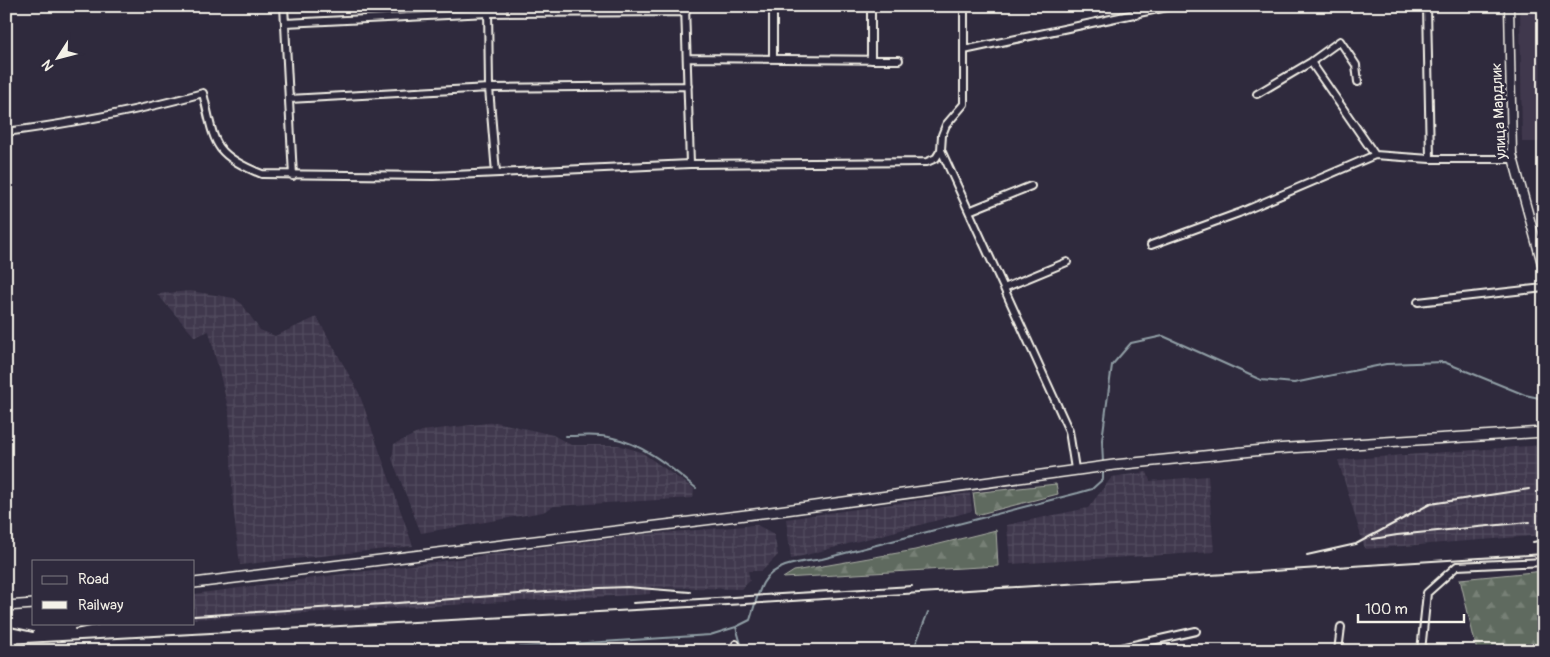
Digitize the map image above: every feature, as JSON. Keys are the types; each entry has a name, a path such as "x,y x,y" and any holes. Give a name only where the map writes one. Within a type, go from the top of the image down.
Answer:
{"main road":[{"path":"195,583 778,511 1114,465 1273,449 1544,432"},
{"path":"6,606 32,604"}],"street":[{"path":"284,6 293,176"},
{"path":"773,6 773,59"},
{"path":"871,6 871,60"},
{"path":"6,132 66,124 152,107 203,93 213,135 220,150 236,164 262,174 293,176 332,174 433,176 690,164 927,162 936,158 941,150 942,135 946,125 964,104 964,6"},
{"path":"1134,6 1136,15"},
{"path":"964,50 1172,6"},
{"path":"1427,6 1430,159"},
{"name":"улица Мардлик","path":"1509,6 1513,159 1544,272"},
{"path":"285,23 488,10 686,9 690,164"},
{"path":"488,10 489,88 496,173"},
{"path":"1257,94 1312,62 1340,41 1356,65 1358,82"},
{"path":"687,58 899,60"},
{"path":"1312,62 1375,155"},
{"path":"289,99 489,88 688,86"},
{"path":"941,150 1069,431 1075,470"},
{"path":"1151,245 1239,213 1375,155 1430,159 1513,159"},
{"path":"969,211 1031,186"},
{"path":"1004,288 1067,262"},
{"path":"1418,302 1544,288"},
{"path":"1421,651 1427,593 1457,566 1544,562"},
{"path":"1338,651 1341,627"},
{"path":"1107,651 1196,631"}],"shaded area":[{"path":"1520,6 1544,6 1544,142 1522,142"},
{"path":"190,291 234,298 242,304 260,330 275,336 317,317 359,393 413,546 240,565 233,506 229,411 209,331 195,337 157,294"},
{"path":"496,422 553,435 571,445 618,445 641,452 694,489 693,498 554,506 543,512 421,533 392,459 394,444 422,431"},
{"path":"1544,445 1544,535 1365,549 1338,460"},
{"path":"1147,472 1150,481 1208,476 1214,552 1010,564 1007,525 1088,508 1112,477"},
{"path":"970,493 972,511 791,559 786,519"},
{"path":"757,525 774,534 778,555 762,571 748,571 750,581 741,589 651,587 650,594 195,619 195,594 638,535"}],"green space":[{"path":"1056,484 1058,494 976,515 973,493"},
{"path":"996,530 998,566 783,578 794,571 915,550"},
{"path":"1544,571 1544,651 1477,651 1460,579"}],"waterway":[{"path":"1103,463 1102,440 1112,365 1131,343 1163,336 1261,380 1294,383 1386,364 1444,362 1525,395 1544,399"},
{"path":"566,436 593,435 622,440 656,457 696,488"},
{"path":"463,651 710,635 736,627 750,620 763,583 768,576 781,567 822,559 1092,489 1103,479 1103,471"},
{"path":"913,651 928,612"},
{"path":"736,627 743,651"},
{"path":"550,644 550,651"}],"railway":[{"path":"1307,555 1356,544 1430,504 1529,489"},
{"path":"1373,539 1529,522"},
{"path":"1533,542 1544,540"},
{"path":"6,644 745,604 1544,554"},
{"path":"633,603 912,586"},
{"path":"195,616 600,588 627,587 690,592"},
{"path":"75,629 99,624"},
{"path":"6,626 33,632"}]}
